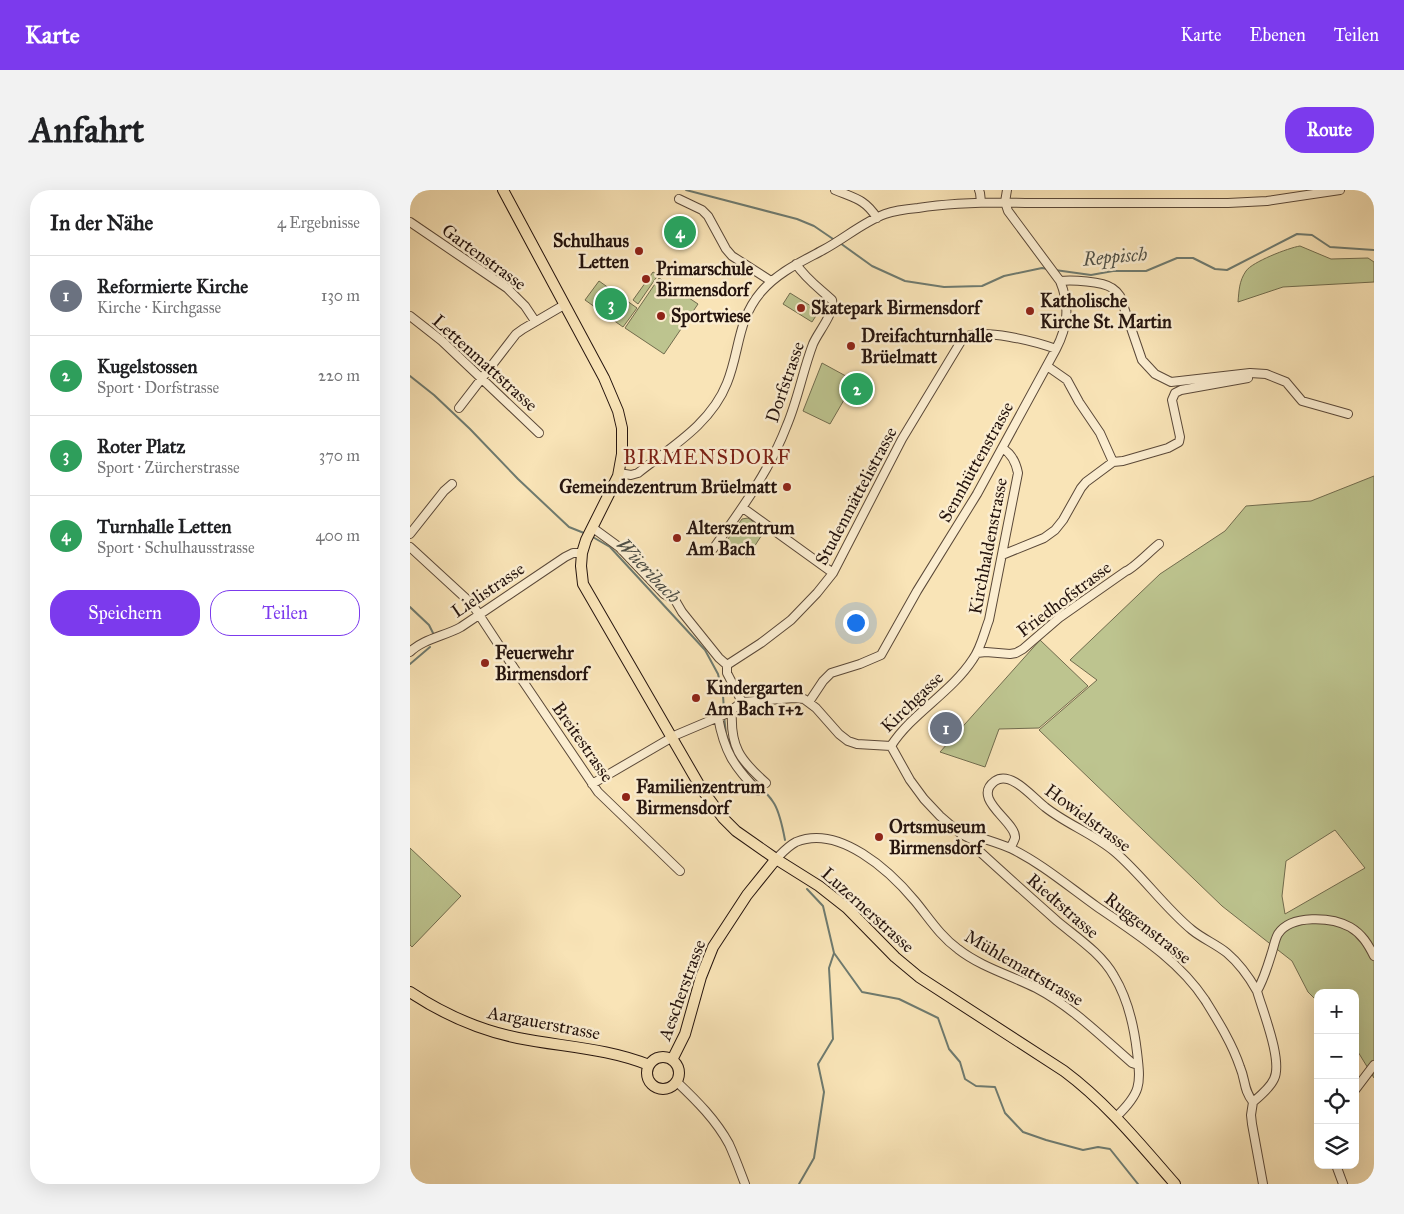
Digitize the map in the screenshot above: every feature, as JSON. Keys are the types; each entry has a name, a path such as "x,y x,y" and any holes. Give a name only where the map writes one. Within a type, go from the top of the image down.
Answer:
{"main road":[{"name":"Luzernerstrasse","path":"502,190 604,378 618,411 623,435 618,473 582,553 581,570 584,584 587,593 701,788 723,818 736,831 819,886 847,908 895,957 919,977 1084,1086 1116,1116 1175,1184"},
{"name":"Aescherstrasse","path":"672,1060 685,1034 700,977 713,947 747,895 776,859"},
{"name":"Aargauerstrasse","path":"410,992 439,1010 480,1028 520,1038 611,1052 649,1065"},
{"path":"659,1058 672,1060 679,1070 677,1082 666,1089 653,1085 647,1074 649,1065 659,1058"}],"street":[{"path":"835,190 864,202 877,218"},
{"path":"979,190 981,202"},
{"path":"1005,202 1007,190"},
{"path":"618,473 631,475 638,472 693,430 714,408 733,368 738,340 746,316 760,293 770,282 796,264 877,218 899,210 953,203 1228,203 1260,201 1306,192 1340,190"},
{"path":"678,199 702,210 708,216 726,249 732,256 770,282"},
{"name":"Sennhüttenstrasse","path":"809,702 823,681 831,673 860,664 880,655 917,591 972,504 1056,349 1065,328 1067,318 1066,299 1058,278 1008,211 1005,202"},
{"name":"Gartenstrasse","path":"410,222 507,288 525,306 535,322"},
{"name":"Dorfstrasse","path":"713,549 743,508 774,453 788,424 812,346 832,310 832,300 802,273 796,264"},
{"path":"1058,278 1102,284 1117,292 1142,360 1155,374 1171,382 1250,373 1266,374 1286,382 1302,401 1348,414"},
{"path":"459,408 516,334 564,305"},
{"name":"Lettenmattstrasse","path":"410,316 442,341 539,433"},
{"name":"Studenmättelistrasse","path":"728,665 791,620 833,573 902,439 963,338 972,335 999,335 1056,349"},
{"path":"1047,366 1067,380 1100,433 1113,462"},
{"path":"1002,555 1044,538 1055,530 1086,482 1113,462 1168,448 1179,442 1180,438 1172,400 1175,393 1181,390 1248,378"},
{"name":"Kirchhaldenstrasse","path":"977,653 989,620 1018,473 1013,459 1002,448"},
{"path":"410,534 444,491 452,484"},
{"path":"743,508 833,573"},
{"path":"590,534 614,543 664,594 675,600 682,612 719,658 728,665 727,673 742,702"},
{"name":"Friedhofstrasse","path":"977,653 1010,654 1023,649 1059,618 1126,571 1132,569 1137,562 1159,544"},
{"name":"Breitestrasse","path":"410,547 472,604 592,784 611,805 680,871"},
{"name":"Lielistrasse","path":"410,652 421,644 454,631 560,560 574,553 582,553"},
{"name":"Kirchgasse","path":"809,702 848,741 857,744 891,746 906,727 955,681 977,653"},
{"path":"592,784 671,737 725,714 742,702 794,698 809,702"},
{"path":"725,714 738,752 752,770 766,783"},
{"path":"725,714 721,735 740,773 758,791"},
{"name":"Riedtstrasse","path":"891,746 910,780 940,816 961,834 973,840 977,849 1102,959 1114,975 1124,996 1135,1037 1139,1084 1131,1102 1116,1116"},
{"name":"Howielstrasse","path":"1010,848 1015,837 1013,831 993,806 988,795 993,782 1006,778 1015,782 1046,808 1114,852 1192,930 1227,953 1245,972 1257,991"},
{"name":"Ruggenstrasse","path":"973,840 978,837 1010,848 1034,862 1144,939 1180,970 1203,997 1225,1033 1241,1068 1246,1094 1253,1102 1251,1116 1263,1184"},
{"name":"Mühlemattstrasse","path":"776,859 790,846 803,840 818,838 831,839 843,843 878,865 899,884 942,936 958,949 978,962 1037,989 1060,1003 1085,1021 1132,1063 1138,1065"},
{"path":"1253,1102 1263,1094 1274,1080 1277,1070 1277,1058 1257,991 1262,982 1278,934 1287,925 1294,922 1316,919 1350,927 1365,939 1374,956"},
{"path":"1359,1085 1374,1065"},
{"path":"677,1082 712,1119 729,1145 745,1184"},
{"path":"1337,1169 1343,1184"}],"green space":[{"path":"1300,246 1331,259 1368,258 1374,262 1374,282 1283,287 1238,302 1241,282 1250,267 1287,249"},
{"path":"653,272 658,275 638,304 633,300"},
{"name":"Sportwiese","path":"659,278 698,304 664,354 625,328"},
{"path":"599,281 637,308 623,327 585,300"},
{"name":"Skatepark Birmensdorf","path":"790,293 819,311 812,322 783,304"},
{"path":"822,363 855,381 830,424 803,411"},
{"path":"1374,476 1374,1078 1359,1054 1359,989 1314,989 1314,998 1308,992 1292,961 1222,906 1039,730 1097,680 1070,660 1160,574 1225,531 1246,506 1311,501","holes":["1335,830 1365,868 1285,914 1282,896 1286,861"]},
{"path":"748,518 765,530 747,558 725,543 742,519"},
{"path":"1040,640 1088,686 1039,728 999,729 985,767 940,752"},
{"path":"410,848 461,896 412,947 410,945"}],"waterway":[{"name":"Reppisch","path":"686,190 797,219 814,226 836,241"},
{"name":"Reppisch","path":"1055,270 1091,275 1113,271 1146,271 1177,258 1193,258 1215,269 1227,270 1297,234 1312,235 1330,247 1374,250"},
{"name":"Reppisch","path":"840,243 872,266 905,281 944,287 982,286 1004,276 1042,268 1048,269"},
{"name":"Wüeribach","path":"410,376 434,395 470,429 518,479 569,527 584,533"},
{"name":"Wüeribach","path":"591,536 610,547 705,650 718,674 723,695 724,711"},
{"path":"410,607 429,625 433,633"},
{"path":"410,664 430,647"},
{"name":"Wüeribach","path":"724,716 726,734 731,748"},
{"name":"Wüeribach","path":"748,775 774,803 785,840"},
{"name":"Wüeribach","path":"807,889 823,906 834,953 862,992 899,999 938,1018 949,1049 960,1062 965,1079 976,1086 995,1087 1005,1113 1023,1132 1083,1150 1098,1147 1110,1149 1138,1184"},
{"path":"799,1184 814,1158 824,1092 818,1064 833,1039 829,968 834,953"}],"place":[{"name":"Turnhalle Letten","path":"680,232"},
{"name":"Schulhaus Letten","path":"639,251"},
{"name":"Primarschule Birmensdorf","path":"646,279"},
{"name":"Roter Platz","path":"611,304"},
{"name":"Skatepark Birmensdorf","path":"801,308"},
{"name":"Katholische Kirche St. Martin","path":"1030,311"},
{"name":"Sportwiese","path":"661,316"},
{"name":"Dreifachturnhalle Brüelmatt","path":"851,346"},
{"name":"Kugelstossen","path":"857,389"},
{"name":"Gemeindezentrum Brüelmatt","path":"787,487"},
{"name":"Alterszentrum Am Bach","path":"677,538"},
{"name":"Feuerwehr Birmensdorf","path":"485,663"},
{"name":"Kindergarten Am Bach 1+2","path":"696,698"},
{"name":"Reformierte Kirche","path":"946,728"},
{"name":"Familienzentrum Birmensdorf","path":"626,797"},
{"name":"Ortsmuseum Birmensdorf","path":"879,837"}],"district":[{"name":"BIRMENSDORF","path":"707,457"}]}
